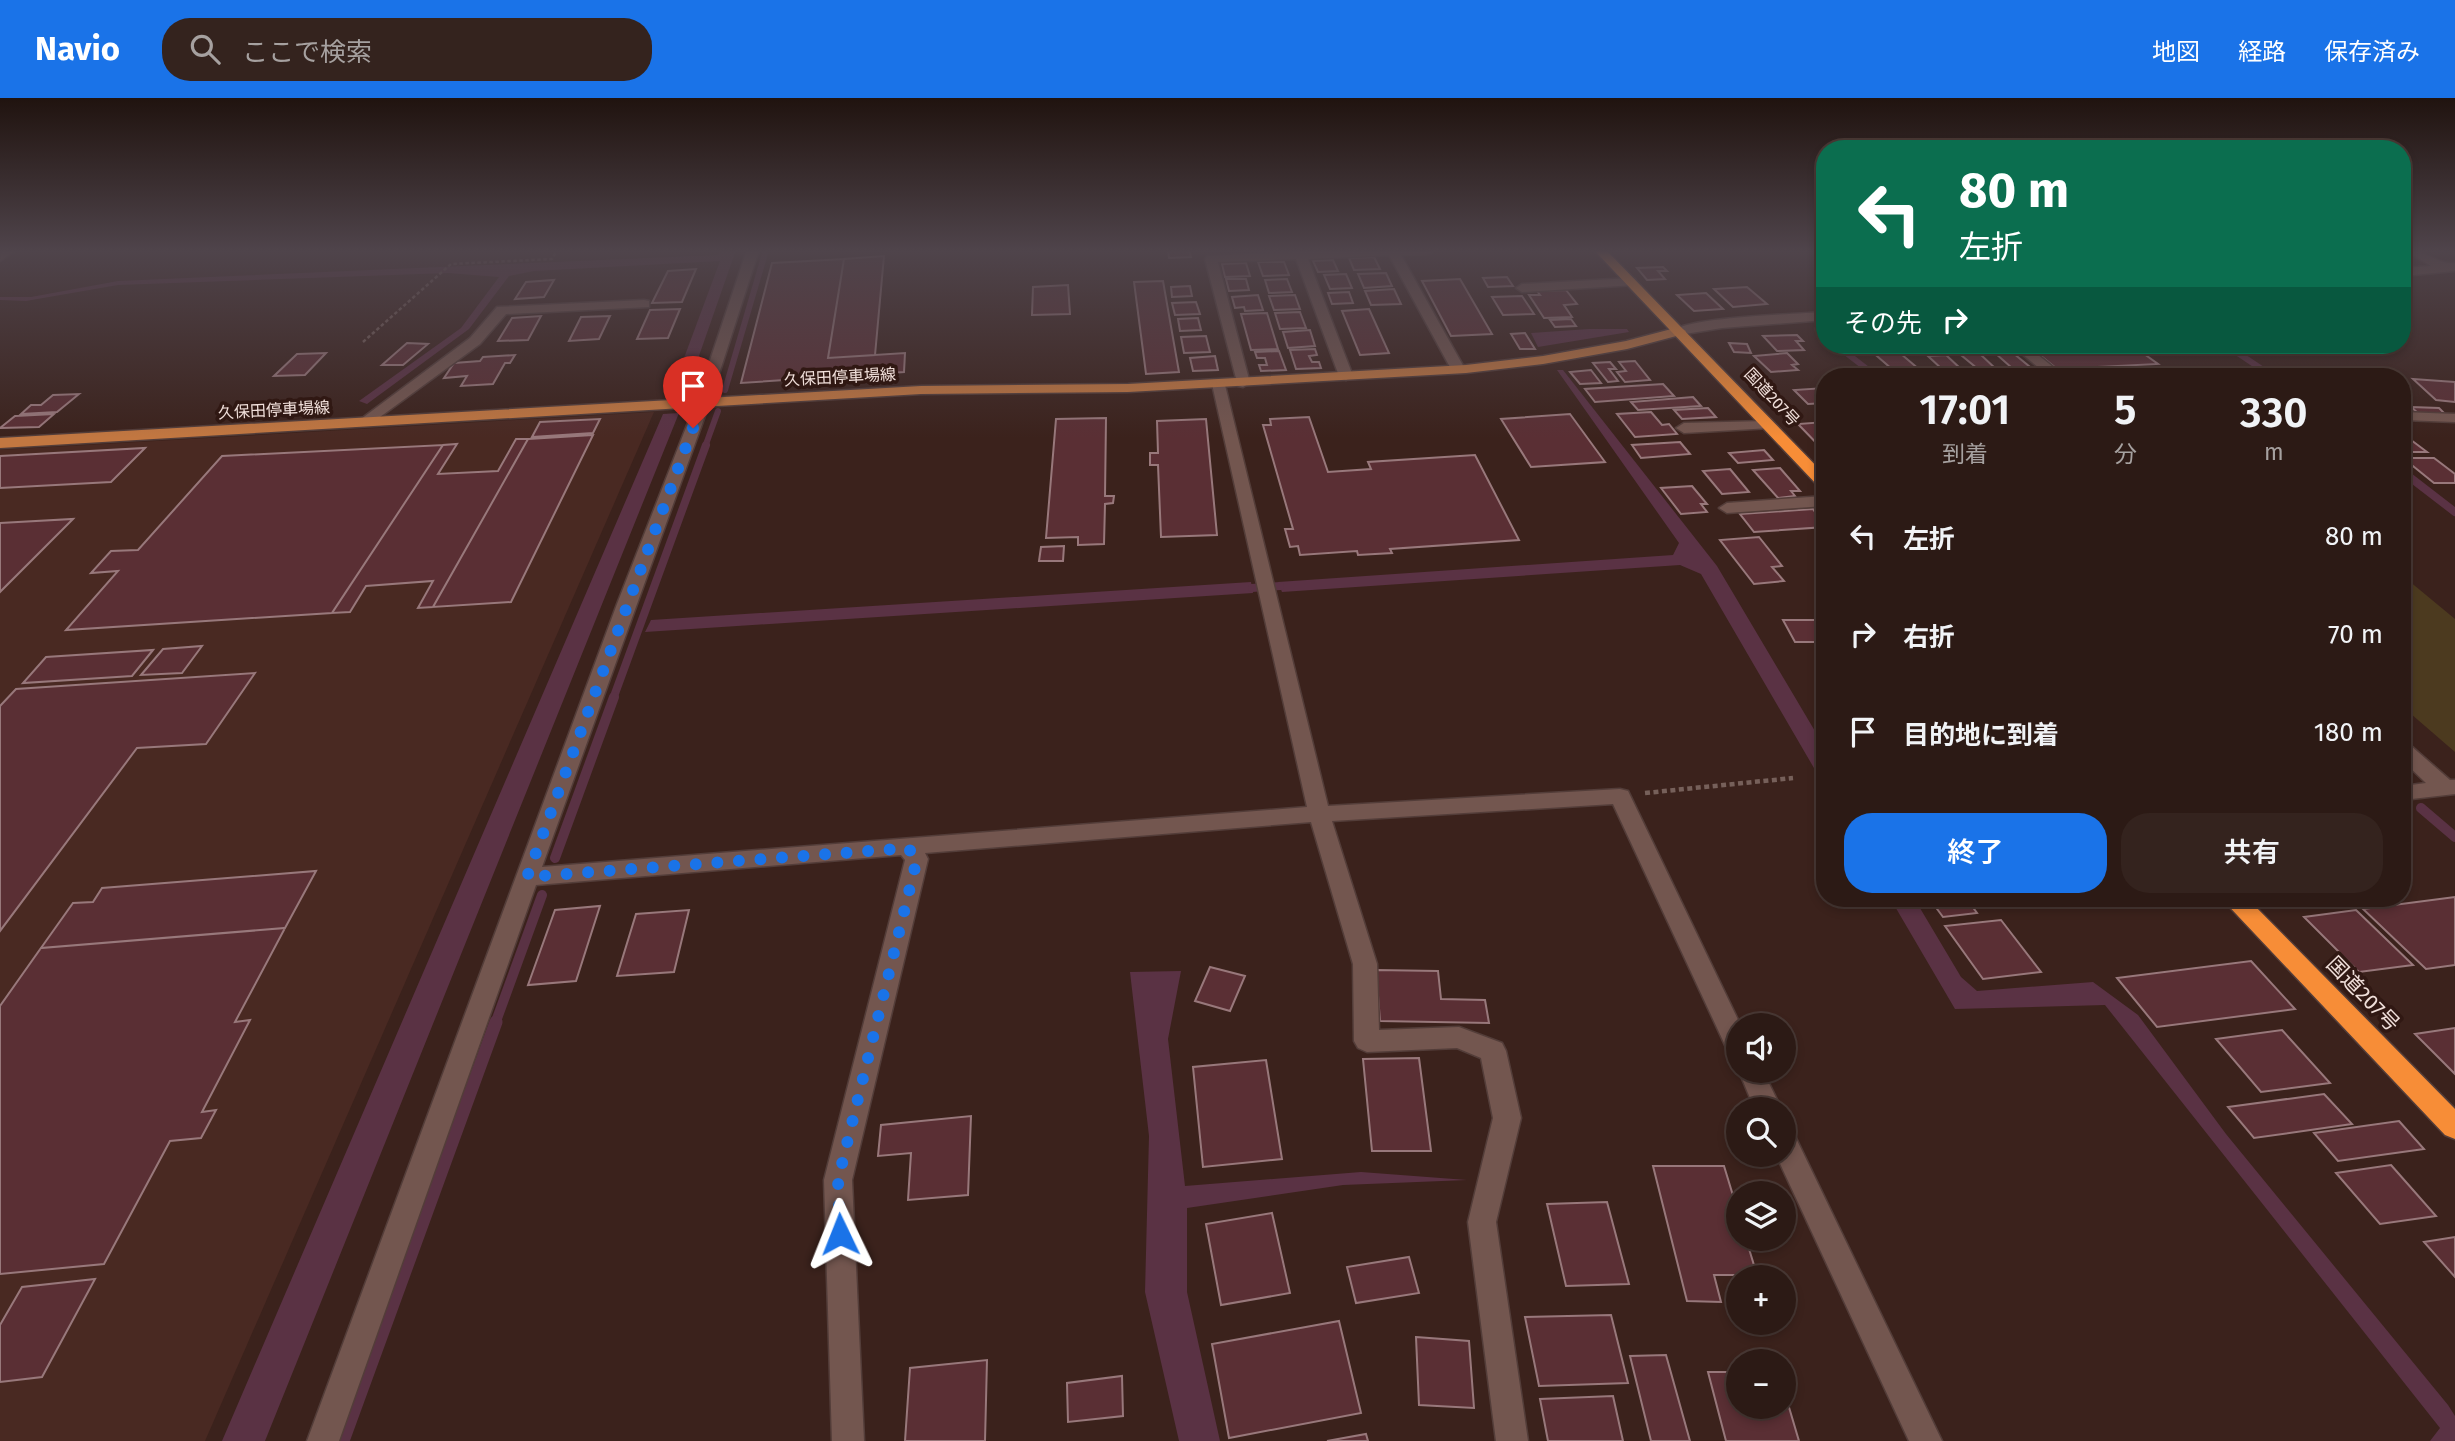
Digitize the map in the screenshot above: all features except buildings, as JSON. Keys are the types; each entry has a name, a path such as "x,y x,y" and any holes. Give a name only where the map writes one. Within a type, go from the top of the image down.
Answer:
{"highway":[{"name":"国道207号","path":"1661,313 1816,475"},
{"name":"国道207号","path":"2242,907 2455,1126"}],"main road":[{"name":"久保田停車場線","path":"0,443 921,390 1128,388 1458,369 1555,358 1627,345 1679,331"}],"street":[{"path":"364,422 475,341 500,313"},
{"path":"323,1441 527,877 703,402 732,313"},
{"path":"1225,313 1243,383"},
{"path":"1322,313 1346,376"},
{"path":"1427,313 1458,369"},
{"path":"1679,331 1723,324 1816,317"},
{"path":"2029,354 2047,368"},
{"path":"1219,384 1320,814 1364,964 1367,1041 1459,1037 1493,1051 1507,1118 1482,1222 1512,1441"},
{"path":"2411,416 2455,418"},
{"path":"1684,428 1766,425"},
{"path":"1727,508 1816,502"},
{"path":"2411,756 2450,787"},
{"path":"2411,792 2450,787"},
{"path":"527,877 1320,814 1620,796 1726,1020"},
{"path":"848,1441 838,1180 917,859 908,848"},
{"path":"1796,1167 1926,1441"}],"path":[{"path":"363,342 396,313"},
{"path":"1620,796 1793,778"}],"shaded area":[{"path":"472,313 481,313 469,329 367,404 359,401 461,328"},
{"path":"701,313 714,313 686,393 671,393"},
{"path":"1627,329 1629,332 1538,347 1531,333"},
{"path":"1557,370 1563,370 1717,566 1816,733 1816,772 1701,574 1680,565 1282,592 1278,582 1673,555 1679,543"},
{"path":"654,412 205,1441 0,1441 0,450"},
{"path":"679,413 265,1441 222,1441 663,414"},
{"path":"1251,582 1253,593 645,632 651,620"},
{"path":"2411,583 2455,619 2455,752 2411,714"},
{"path":"1895,907 1919,907 1961,977 1977,991 2093,982 2138,1015 2226,1134 2448,1405 2455,1416 2455,1441 2430,1441 2440,1428 2105,1005 1955,1009"},
{"path":"1181,971 1168,1039 1185,1186 1361,1172 1467,1180 1343,1185 1187,1208 1187,1292 1220,1441 1179,1441 1145,1292 1149,1136 1130,972"}],"waterway":[{"path":"725,390 748,313"},
{"path":"1848,354 1866,368"},
{"path":"2239,354 2260,368"},
{"path":"705,447 718,411"},
{"path":"613,699 706,445"},
{"path":"2411,478 2455,512"},
{"path":"1252,588 1280,586"},
{"path":"555,858 614,697"},
{"path":"2421,808 2455,837"},
{"path":"495,1024 542,895"},
{"path":"343,1441 496,1022"}],"route":[{"path":"693,428 527,877 908,848 917,859 838,1180 840,1234"}]}
